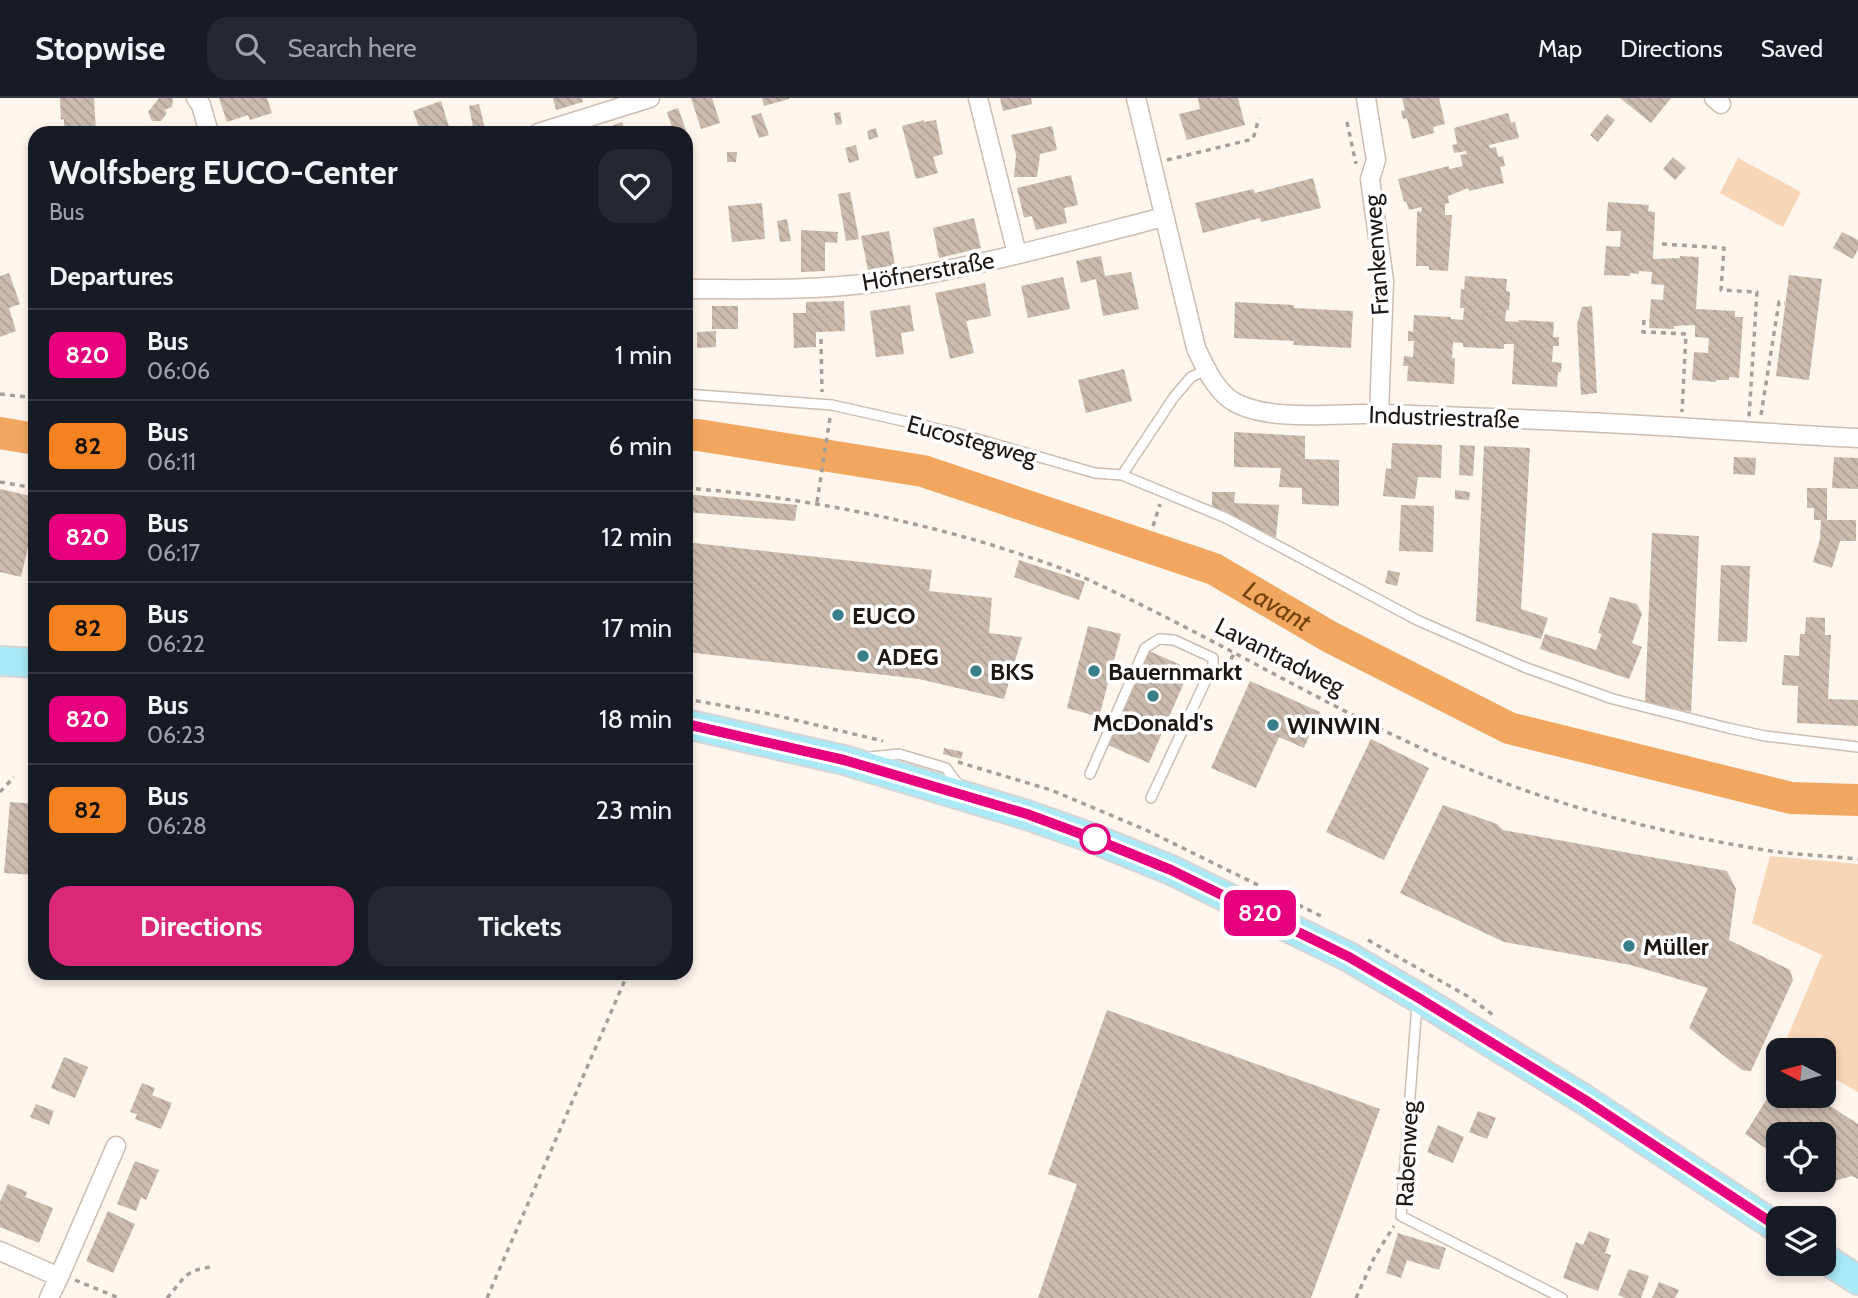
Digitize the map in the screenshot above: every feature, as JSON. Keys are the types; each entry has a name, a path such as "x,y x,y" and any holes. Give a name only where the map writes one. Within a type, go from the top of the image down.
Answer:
{"main road":[{"path":"693,726 844,760 1057,825 1171,870 1349,957 1585,1100 1766,1219"},
{"path":"1836,1266 1858,1280"}],"street":[{"path":"196,98 207,126"},
{"path":"560,126 650,98"},
{"path":"978,98 1017,254"},
{"name":"Industriestraße","path":"1136,98 1196,348 1206,370 1225,396 1235,403 1252,409 1320,416 1379,414 1858,438"},
{"name":"Frankenweg","path":"1366,98 1376,160 1370,179 1384,281 1379,414"},
{"name":"Höfnerstraße","path":"693,289 758,289 877,282 1017,254 1164,217"},
{"path":"49,1298 116,1146"},
{"path":"0,1251 60,1277"}],"lane":[{"path":"1122,475 1174,397 1191,377 1206,370"},
{"name":"Eucostegweg","path":"693,394 827,404 956,433 1095,473 1122,475 1226,518 1417,620 1524,667 1613,699 1728,728 1765,736 1858,747"},
{"path":"1090,774 1145,648 1159,639 1174,640 1213,658 1213,665 1151,798"},
{"name":"Rabenweg","path":"1417,997 1401,1216 1562,1298"}],"path":[{"path":"1152,164 1253,139 1259,118"},
{"path":"1662,244 1724,248 1721,290 1757,292 1753,433"},
{"path":"1753,433 1779,302 1785,303"},
{"path":"1644,320 1643,332 1686,334 1681,428"},
{"path":"817,502 827,404 821,338"},
{"path":"0,394 28,397"},
{"path":"0,482 28,487"},
{"name":"Lavantradweg","path":"693,488 817,502 930,527 1088,579 1406,742 1545,798 1673,832 1773,851 1858,859"},
{"path":"1153,526 1164,492"},
{"path":"1224,670 1235,652"},
{"path":"0,792 14,777"},
{"path":"488,1298 625,980"},
{"path":"1356,1298 1375,1256 1401,1216"},
{"path":"167,1298 187,1274 196,1268 213,1267"},
{"path":"60,1277 119,1298"}],"shaded area":[{"path":"1738,158 1801,192 1783,227 1720,193"},
{"path":"1770,856 1858,864 1858,1092 1836,1080 1836,1038 1787,1038 1822,955 1752,923"}],"building":[{"path":"60,98 94,98 96,126 64,126 64,119 61,120"},
{"path":"159,98 173,98 172,107 164,110 167,113 161,121 152,121 148,112"},
{"path":"219,98 267,98 272,113 250,120 248,115 227,122"},
{"path":"553,98 582,98 583,102 556,110"},
{"path":"691,98 712,98 720,123 701,129"},
{"path":"762,98 789,98 789,99 764,106"},
{"path":"1000,98 1031,98 1032,104 1003,111"},
{"path":"1198,98 1238,98 1245,125 1187,140 1179,114 1200,109"},
{"path":"1402,98 1439,98 1445,124 1433,127 1434,133 1412,139 1407,118 1403,119 1401,111 1405,110"},
{"path":"1620,98 1671,98 1651,123"},
{"path":"441,101 449,126 419,126 413,111"},
{"path":"479,104 484,126 473,126 469,106"},
{"path":"678,108 684,126 672,126 667,112"},
{"path":"840,112 842,124 836,125 834,113"},
{"path":"761,113 769,135 759,138 751,116"},
{"path":"1508,113 1511,123 1515,122 1519,138 1489,145 1490,148 1496,147 1498,157 1503,156 1505,166 1500,167 1504,183 1469,191 1468,188 1448,196 1445,215 1452,215 1448,271 1416,266 1417,211 1421,212 1422,207 1409,210 1398,179 1449,166 1449,169 1463,166 1460,155 1467,154 1466,151 1454,153 1452,145 1457,144 1454,128"},
{"path":"1607,114 1615,120 1598,142 1590,135"},
{"path":"936,120 943,154 933,157 938,173 916,179 902,126"},
{"path":"1052,126 1057,150 1040,154 1037,177 1014,177 1016,155 1011,135"},
{"path":"876,128 878,137 869,140 867,131"},
{"path":"856,145 859,160 849,163 845,148"},
{"path":"727,152 737,152 736,162 727,162"},
{"path":"1673,157 1686,168 1675,180 1663,169"},
{"path":"1071,175 1078,205 1064,208 1067,223 1036,230 1032,216 1024,218 1017,188"},
{"path":"1313,178 1321,208 1261,222 1260,218 1203,233 1195,203 1253,189 1255,193"},
{"path":"850,192 859,239 846,241 838,194"},
{"path":"1608,202 1649,205 1648,211 1655,212 1653,259 1699,257 1696,309 1735,311 1735,317 1743,317 1739,378 1729,377 1729,380 1716,382 1692,380 1694,352 1708,353 1709,338 1695,337 1695,325 1674,326 1674,329 1649,328 1651,299 1663,300 1664,285 1651,284 1652,272 1639,271 1639,274 1630,273 1630,276 1604,275 1606,246 1620,247 1621,231 1606,231"},
{"path":"762,203 765,239 732,242 728,206"},
{"path":"974,218 981,248 939,258 933,228"},
{"path":"787,219 791,241 780,242 777,221"},
{"path":"801,230 838,232 837,243 825,242 825,271 801,272"},
{"path":"889,231 895,265 868,270 861,236"},
{"path":"1842,232 1858,240 1858,249 1853,259 1833,248"},
{"path":"1101,256 1105,276 1131,272 1139,309 1103,316 1096,279 1081,283 1076,261"},
{"path":"9,273 20,304 9,308 16,331 0,337 0,276"},
{"path":"1789,275 1822,279 1809,380 1776,376"},
{"path":"1465,276 1507,279 1506,291 1510,292 1505,321 1554,322 1553,337 1559,337 1559,346 1553,346 1552,362 1562,363 1557,387 1512,384 1514,344 1504,344 1504,349 1463,347 1463,343 1453,342 1454,384 1407,381 1408,366 1403,366 1404,356 1413,357 1414,341 1408,341 1408,331 1413,332 1414,315 1463,320 1464,308 1460,308"},
{"path":"1063,277 1070,309 1028,318 1021,286"},
{"path":"985,283 991,316 966,321 974,353 950,359 935,293"},
{"path":"844,301 845,331 816,332 816,347 794,348 793,313 806,313 806,302"},
{"path":"1235,302 1353,311 1351,348 1293,345 1294,341 1234,338"},
{"path":"910,305 914,331 901,333 904,354 876,357 870,311"},
{"path":"712,306 738,306 738,329 712,329"},
{"path":"1592,306 1597,393 1581,395 1577,324 1582,307"},
{"path":"716,331 716,347 697,348 697,332"},
{"path":"1124,369 1132,401 1086,413 1078,380"},
{"path":"1234,432 1305,436 1305,459 1339,460 1339,506 1302,504 1302,488 1279,487 1281,468 1234,467"},
{"path":"1392,443 1442,445 1441,478 1418,477 1415,499 1383,496 1386,468 1391,469"},
{"path":"1460,445 1475,446 1473,476 1459,475"},
{"path":"1484,446 1530,448 1521,609 1548,618 1541,639 1476,621"},
{"path":"1734,457 1756,458 1755,475 1733,474"},
{"path":"1834,457 1858,458 1858,489 1832,488"},
{"path":"1807,488 1827,488 1827,520 1856,520 1856,541 1840,541 1832,568 1813,562 1820,539 1821,520 1814,520 1814,508 1807,508"},
{"path":"0,489 28,495 28,547 21,577 0,572"},
{"path":"1455,490 1470,492 1469,500 1455,499"},
{"path":"1212,492 1235,492 1234,503 1279,505 1276,538 1212,506"},
{"path":"693,495 797,505 795,521 693,513"},
{"path":"1401,505 1434,506 1433,552 1399,551"},
{"path":"1652,533 1699,536 1691,712 1645,702"},
{"name":"EUCO","path":"693,543 932,570 929,591 992,598 989,633 1022,637 1004,699 919,679 693,653"},
{"path":"1019,560 1085,582 1079,600 1014,577"},
{"path":"1721,565 1750,566 1747,642 1718,641"},
{"path":"1388,570 1400,573 1397,586 1385,583"},
{"path":"1610,597 1637,604 1642,614 1632,643 1642,647 1629,679 1540,649 1545,634 1596,650 1602,634 1598,633"},
{"path":"1806,617 1825,618 1825,635 1831,635 1828,699 1858,700 1858,726 1797,723 1798,686 1782,685 1784,655 1799,656 1800,634 1805,634"},
{"name":"Bauernmarkt","path":"1088,626 1121,634 1099,717 1067,708"},
{"name":"McDonald's","path":"1149,651 1190,669 1149,763 1108,745"},
{"name":"WINWIN","path":"1250,681 1320,712 1304,748 1279,737 1256,788 1211,768"},
{"path":"1371,739 1429,768 1384,860 1326,832"},
{"path":"944,748 963,752 961,759 943,754"},
{"path":"10,802 28,803 28,875 4,873"},
{"path":"1443,805 1497,824 1503,830 1727,871 1736,889 1729,940 1790,970 1793,980 1751,1071 1742,1070 1689,1028 1708,988 1631,965 1504,942 1400,893"},
{"path":"1107,1010 1380,1109 1311,1298 1038,1298 1077,1184 1048,1174"},
{"path":"64,1057 88,1067 75,1098 51,1088"},
{"path":"142,1083 155,1088 152,1095 172,1103 161,1129 135,1119 137,1114 130,1112"},
{"path":"1766,1100 1766,1108 1833,1108 1858,1124 1858,1179 1852,1176 1836,1180 1836,1122 1766,1122 1766,1148 1745,1134"},
{"path":"36,1104 54,1111 49,1125 30,1117"},
{"path":"1478,1111 1496,1118 1487,1139 1469,1132"},
{"path":"1438,1125 1464,1137 1453,1163 1427,1152"},
{"path":"135,1161 159,1170 146,1200 141,1197 136,1211 117,1204"},
{"path":"8,1184 27,1192 25,1197 53,1208 39,1243 0,1227 0,1202"},
{"path":"108,1211 135,1224 113,1273 86,1261"},
{"path":"1589,1231 1610,1239 1605,1253 1611,1255 1598,1291 1563,1278 1576,1242 1583,1245"},
{"path":"1398,1233 1446,1248 1439,1270 1407,1260 1401,1278 1386,1273"},
{"path":"1629,1269 1649,1276 1641,1298 1618,1295"},
{"path":"1659,1282 1679,1290 1675,1298 1652,1298"}],"waterway":[{"name":"Lavant","path":"0,433 28,438"},
{"name":"Lavant","path":"693,435 923,471 1214,569 1330,637 1509,728 1791,798 1858,800"}],"bus line":[{"name":"820","path":"693,726 844,760 1027,814 1171,870 1349,957 1585,1100 1766,1219"}],"place":[{"name":"EUCO","path":"838,615"},
{"name":"ADEG","path":"863,656"},
{"name":"BKS","path":"976,671"},
{"name":"Bauernmarkt","path":"1094,671"},
{"name":"McDonald's","path":"1153,696"},
{"name":"WINWIN","path":"1273,725"},
{"name":"Müller","path":"1629,946"}]}
